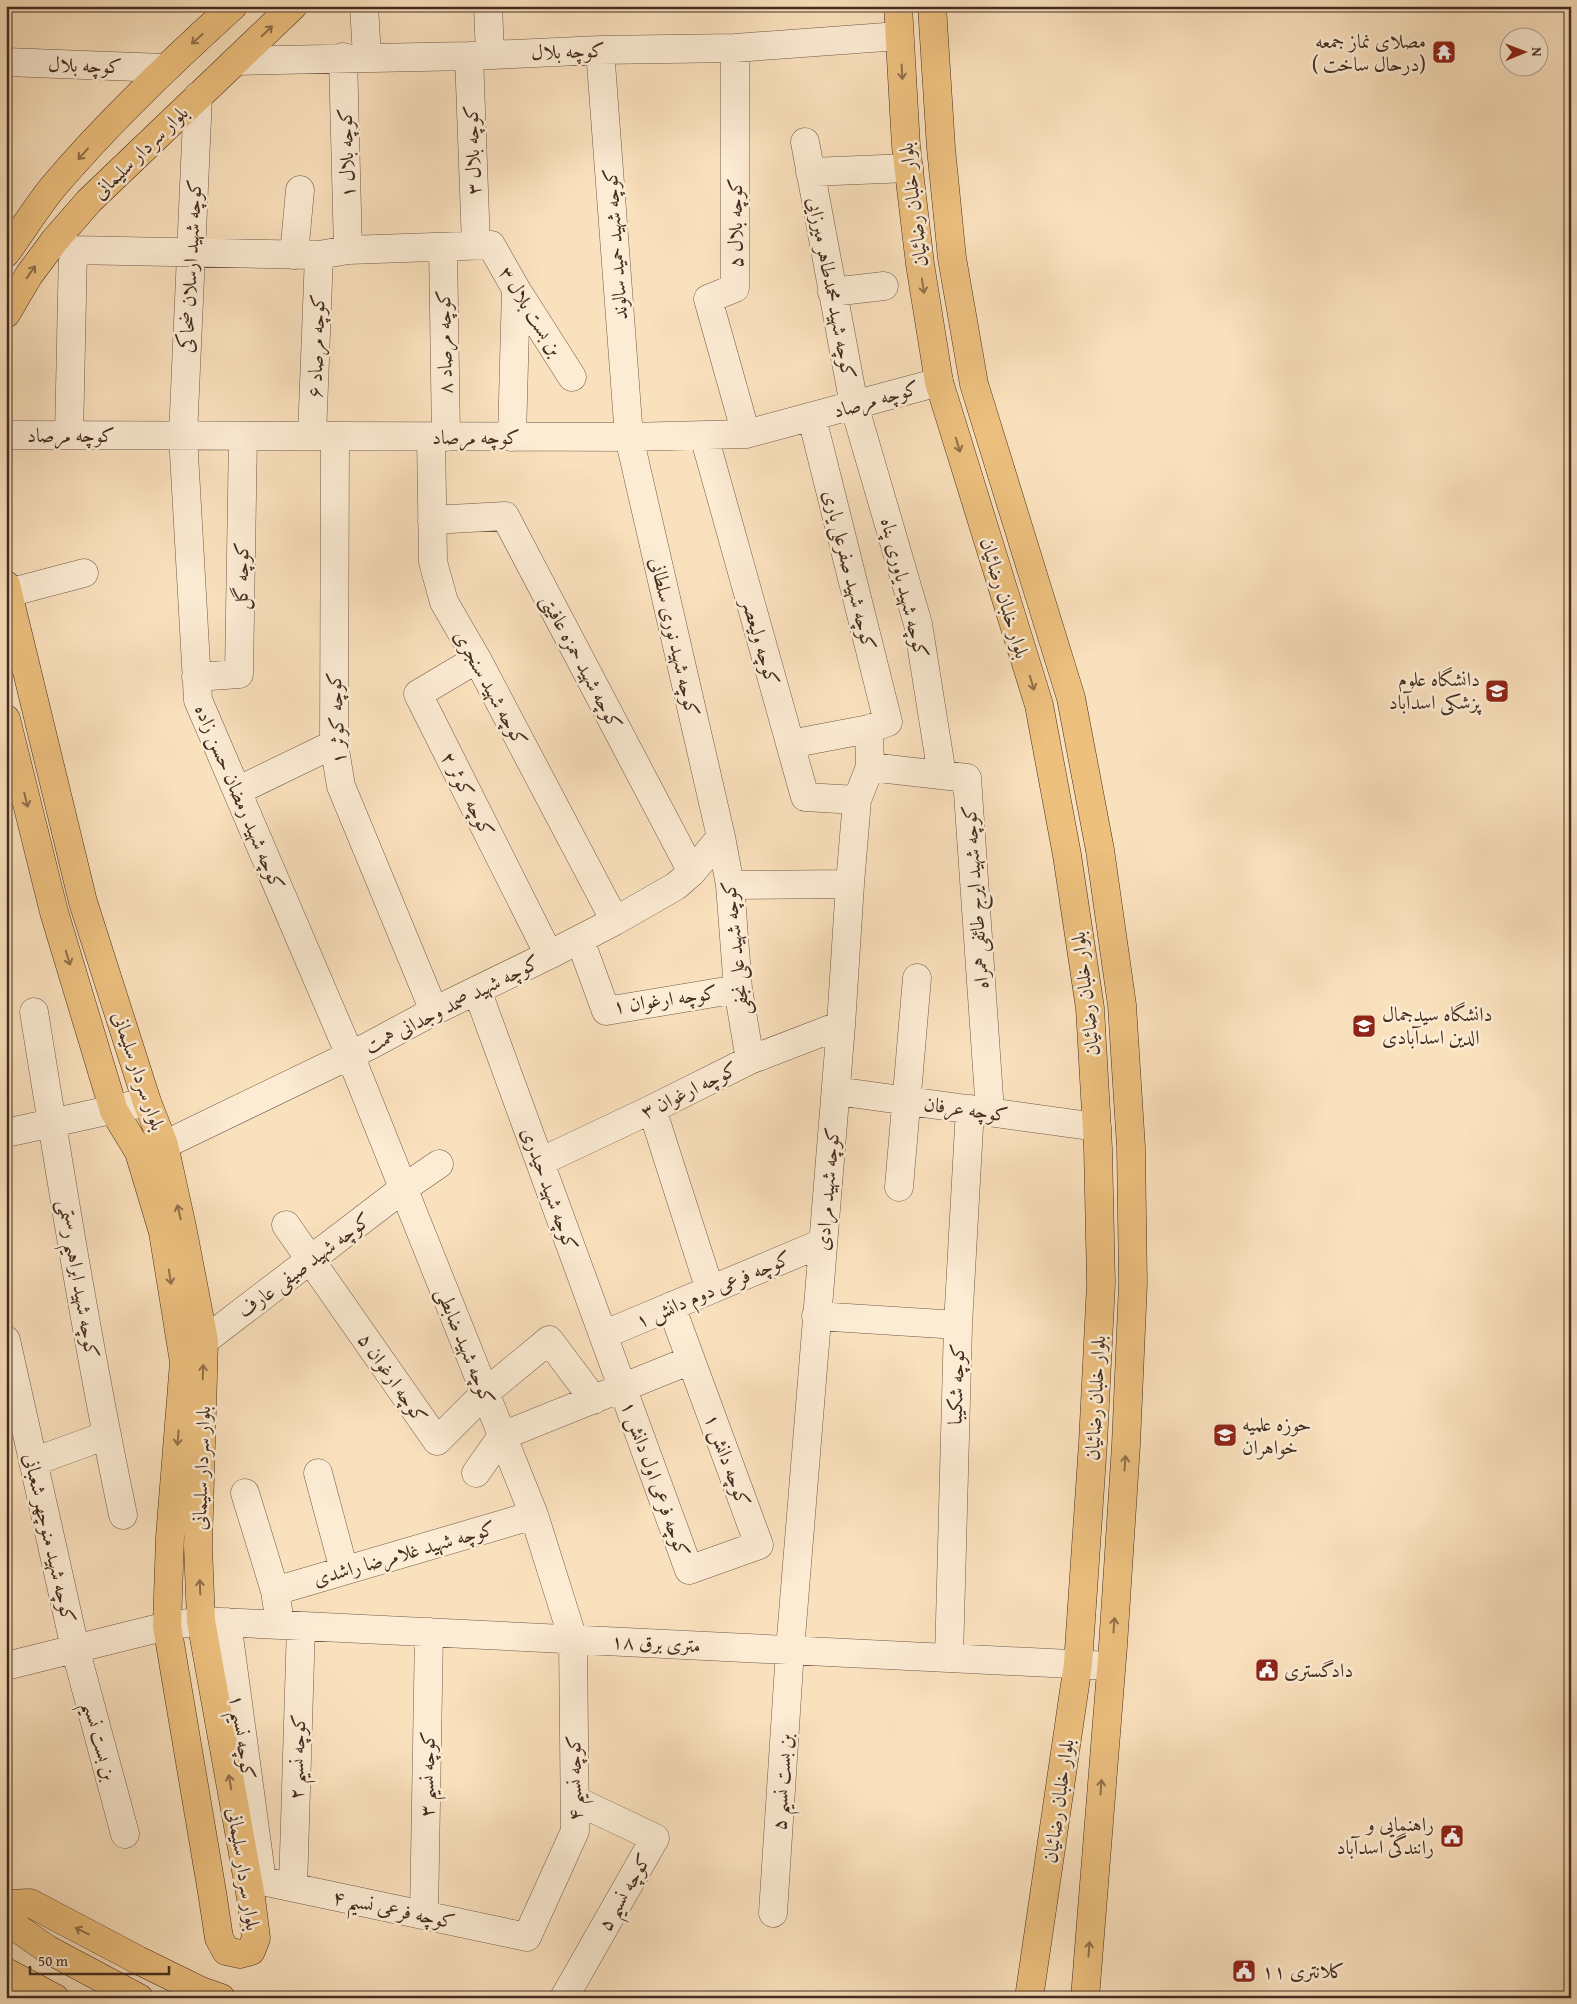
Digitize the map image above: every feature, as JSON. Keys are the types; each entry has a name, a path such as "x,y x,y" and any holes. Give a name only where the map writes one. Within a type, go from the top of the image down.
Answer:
{"main road":[{"name":"بلوار سردار سلیمانی","path":"6,252 52,188 127,106 164,68 234,6"},
{"name":"بلوار سردار سلیمانی","path":"6,314 29,275 64,245 90,202 292,6"},
{"name":"بلوار خلبان رضائیان","path":"898,6 908,168 920,264 939,382 1039,705 1067,855 1090,1008 1097,1127 1101,1283 1093,1443 1078,1664 1029,1998"},
{"name":"بلوار خلبان رضائیان","path":"932,6 941,148 952,258 972,373 1071,698 1100,850 1122,1005 1131,1147 1134,1284 1126,1445 1085,1998"},
{"path":"939,382 972,373"},
{"name":"بلوار سردار سلیمانی","path":"6,719 54,912 114,1110 152,1148 182,1227 204,1341 198,1546 214,1622 256,1938 251,1951 240,1954 226,1951 218,1938 167,1626 170,1537 184,1362 163,1232 152,1148 147,1102 83,902 7,589"},
{"path":"6,1904 30,1903 138,1960 201,1991 220,1998"},
{"path":"6,1920 47,1949 139,1998"},
{"path":"6,1972 55,1998"}],"street":[{"name":"کوچه بلال ۱","path":"348,250 355,57 364,6"},
{"name":"کوچه بلال ۳","path":"483,245 480,55 488,6"},
{"name":"کوچه بلال","path":"236,61 600,50 735,48 900,36"},
{"name":"کوچه بلال ۵","path":"735,48 735,288 708,299 746,434"},
{"name":"کوچه شهید حمید سالوند","path":"600,50 629,437"},
{"name":"کوچه بلال","path":"6,62 164,68"},
{"name":"کوچه شهید ارسلان ضحاکی","path":"183,436 198,96"},
{"name":"کوچه شهید محمدطاهر میرزایی","path":"805,142 854,405"},
{"path":"810,172 908,168"},
{"name":"کوچه مرصاد ۶","path":"300,190 323,436"},
{"path":"69,435 64,245 191,253 307,255 348,250 483,245"},
{"name":"بن بست بلال ۳","path":"483,245 516,289 572,377"},
{"name":"کوچه مرصاد ۸","path":"438,437 443,247"},
{"path":"832,292 884,286"},
{"path":"512,437 516,289"},
{"name":"کوچه مرصاد","path":"6,435 629,437 746,434 812,418 939,382"},
{"name":"کوچه شهید یاوری پناه","path":"854,405 918,624 942,775"},
{"name":"کوچه شهید صفرعلی یاری","path":"812,418 878,726"},
{"name":"کوچه شهید رمضان حسن زاده","path":"183,436 198,700 350,1055"},
{"name":"کوچه گل","path":"196,678 239,674 243,436"},
{"name":"کوچه کوثر ۱","path":"323,436 334,744 341,786 434,1010"},
{"name":"کوچه ولیعصر","path":"704,436 805,797 857,800"},
{"name":"کوچه شهید سنجری","path":"438,437 432,520 433,562 444,602 477,659 615,921"},
{"name":"کوچه شهید نوری سلطانی","path":"629,437 721,836"},
{"name":"کوچه شهید حمزه عافیتی","path":"432,520 505,516 692,872"},
{"path":"7,589 84,573"},
{"name":"کوچه کوثر ۲","path":"477,659 418,694 549,955"},
{"path":"790,744 878,726"},
{"name":"کوچه شهید مرادی","path":"790,1650 836,1091 857,800 870,767 878,726"},
{"path":"237,791 334,744"},
{"name":"کوچه شهید ایرج طائفی همراه","path":"870,767 967,778 980,1111"},
{"name":"کوچه شهید صمد وجدانی همت","path":"152,1148 350,1055 434,1010 580,940 615,921 676,886 692,872 721,836"},
{"name":"کوچه شهید علی نجفی","path":"721,836 730,885 738,988 750,1060"},
{"path":"730,885 850,884"},
{"name":"کوچه ارغوان ۱","path":"580,940 606,1011 738,988"},
{"path":"899,1187 908,1101 917,978"},
{"name":"کوچه شهید حیدری","path":"477,990 623,1388"},
{"name":"کوچه شهید ابراهیم رستمی","path":"34,1012 107,1436 123,1515"},
{"name":"کوچه ارغوان ۳","path":"540,1162 750,1060 841,1025"},
{"name":"کوچه شهید ضابطی","path":"350,1055 534,1515 573,1639"},
{"name":"کوچه عرفان","path":"836,1091 1097,1127"},
{"path":"6,1133 147,1102"},
{"path":"652,1109 710,1290"},
{"name":"کوچه شکیبا","path":"949,1658 958,1325 980,1111"},
{"name":"کوچه شهید صیفی عارف","path":"204,1341 404,1188 439,1164"},
{"path":"286,1225 311,1259"},
{"name":"کوچه فرعی دوم دانش ۱","path":"603,1336 822,1243"},
{"name":"کوچه ارغوان ۵","path":"311,1259 437,1441 485,1394"},
{"name":"کوچه دانش ۱","path":"671,1306 759,1545 689,1570"},
{"path":"816,1316 958,1325"},
{"name":"کوچه شهید منوچهر شعبانی","path":"6,1340 74,1648"},
{"path":"485,1394 549,1340 594,1400"},
{"path":"476,1473 502,1436 691,1360"},
{"name":"کوچه فرعی اول دانش ۱","path":"623,1388 689,1570"},
{"path":"33,1462 107,1436"},
{"path":"318,1473 344,1570"},
{"name":"کوچه نسیم ۲","path":"245,1493 275,1591 290,1626 293,1887"},
{"name":"کوچه شهید غلامرضا راشدی","path":"275,1591 534,1515"},
{"name":"۱۸ متری برق","path":"6,1666 167,1626 214,1622 1110,1666"},
{"name":"کوچه نسیم ۱","path":"214,1622 262,1881"},
{"name":"کوچه نسیم ۳","path":"424,1915 429,1632"},
{"name":"کوچه نسیم ۴","path":"527,1937 575,1831 573,1639"},
{"name":"بن بست نسیم","path":"74,1648 125,1834"},
{"name":"بن بست نسیم ۵","path":"773,1913 790,1650"},
{"name":"کوچه نسیم ۵","path":"564,1998 655,1838 575,1800"},
{"name":"کوچه فرعی نسیم ۴","path":"262,1881 527,1937"}],"place":[{"name":"مصلای نماز جمعه ( درحال ساخت)","path":"1444,52"},
{"name":"دانشگاه علوم پزشکی اسدآباد","path":"1497,691"},
{"name":"دانشگاه سیدجمال الدین اسدآبادی","path":"1364,1026"},
{"name":"حوزه علمیه خواهران","path":"1225,1435"},
{"name":"دادگستری","path":"1267,1670"},
{"name":"راهنمایی و رانندگی اسدآباد","path":"1452,1836"},
{"name":"کلانتری ۱۱","path":"1244,1971"}]}
